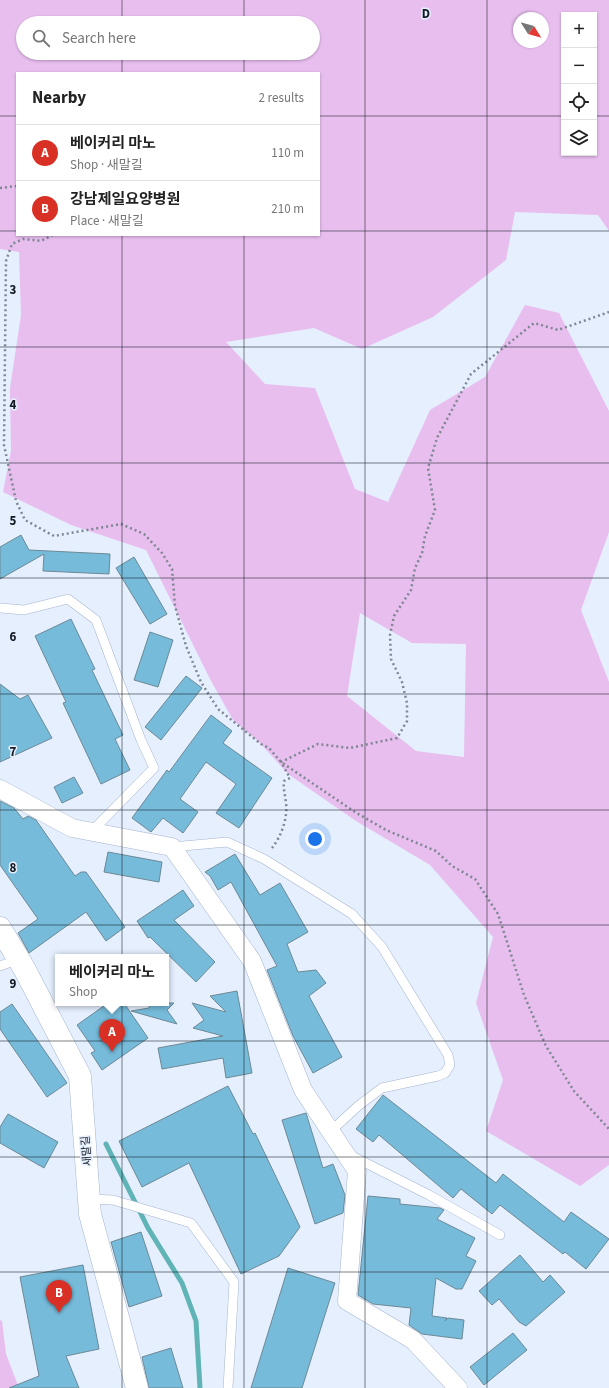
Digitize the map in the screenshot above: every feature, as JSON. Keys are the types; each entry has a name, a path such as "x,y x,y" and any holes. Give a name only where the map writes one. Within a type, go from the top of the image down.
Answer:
{"street":[{"path":"0,789 72,828 172,847 252,961 303,1090 357,1171 347,1301 413,1340 458,1388"},
{"name":"새말길","path":"0,928 9,963 80,1076 90,1214 137,1388"}],"lane":[{"path":"0,608 24,610 68,600 96,620 141,740 154,768 92,831"},
{"path":"172,847 227,842 264,859 352,914 382,946 448,1055 450,1065 445,1073 438,1076 382,1088 358,1106 331,1131"},
{"path":"346,1153 429,1195 500,1235"},
{"path":"90,1199 113,1200 191,1223 234,1282 228,1388"}],"path":[{"path":"0,188 16,186"},
{"path":"51,236 41,241 23,239 12,244 6,261 4,444 16,501 25,520 54,536 121,524 144,534 162,553 172,569 175,606 186,646 201,682 218,709 260,744 269,748 281,762 290,778 284,781 283,789 286,803 285,820 275,845 264,859"},
{"path":"281,762 318,744 350,748 397,738 407,721 407,703 402,682 391,659 390,635 394,616 411,590 415,568 422,554 424,536 435,510 428,468 437,438 472,374 534,323 558,330 609,312"},
{"path":"281,762 380,827 436,851 452,866 475,879 498,914 524,995 546,1046 574,1091 609,1129"}],"shaded area":[{"path":"0,0 609,0 609,231 598,215 515,212 506,260 433,317 362,349 314,328 226,342 265,384 315,388 355,489 388,502 430,410 485,377 525,305 559,313 609,411 609,532 581,610 609,682 609,1165 580,1186 486,1131 503,1080 476,1003 493,937 430,865 356,821 288,774 261,744 233,720 210,679 146,550 71,525 3,492 11,451 10,388 21,315 19,252 0,249","holes":["360,613 412,643 466,644 464,757 416,751 347,696"]},
{"path":"0,1320 2,1321 6,1354 19,1388 0,1388"}],"building":[{"path":"21,535 29,550 110,554 109,574 43,571 44,554 0,579 0,547"},
{"path":"134,557 167,614 150,624 116,568"},
{"path":"71,619 95,669 92,670 123,735 115,739 130,770 101,784 63,703 66,702 35,636"},
{"path":"150,632 173,640 158,687 134,680"},
{"path":"186,676 202,688 161,740 145,727"},
{"path":"0,684 20,699 28,695 52,738 0,762"},
{"path":"211,715 232,731 223,743 272,778 239,828 216,813 236,784 206,762 180,799 198,812 183,833 163,818 151,832 132,818 167,770 169,772"},
{"path":"74,777 83,793 62,803 54,787"},
{"path":"0,801 14,808 23,819 28,816 36,820 75,876 81,872 86,872 125,927 106,941 86,912 29,953 18,933 38,919 0,865"},
{"path":"108,852 162,862 159,882 104,872"},
{"path":"235,854 260,895 280,883 308,932 287,944 298,972 316,970 326,983 309,996 342,1057 313,1073 293,1036 267,970 277,966 231,882 218,890 210,876 205,872"},
{"path":"183,890 194,906 174,920 215,962 196,982 169,954 150,937 148,938 137,921"},
{"path":"237,991 252,1073 226,1078 223,1058 162,1069 158,1048 223,1036 193,1028 204,1020 192,1003 226,1012 210,996"},
{"path":"169,1003 174,1003 167,1010 177,1024 131,1011 149,1008 149,1006 169,1006"},
{"path":"12,1004 67,1083 47,1097 0,1029 0,1012"},
{"path":"104,1006 126,1006 148,1038 102,1070 91,1053 95,1051 77,1025"},
{"path":"228,1086 253,1134 255,1133 300,1227 279,1256 241,1274 189,1163 142,1187 119,1141"},
{"path":"383,1095 496,1183 503,1174 564,1222 571,1212 609,1239 586,1269 565,1252 563,1254 500,1205 492,1214 461,1189 453,1198 379,1135 373,1142 356,1129"},
{"path":"306,1113 323,1168 333,1164 345,1195 343,1213 315,1224 282,1120"},
{"path":"8,1114 58,1142 44,1168 0,1143 0,1127"},
{"path":"368,1196 400,1199 400,1204 440,1208 444,1210 437,1219 475,1238 466,1256 476,1261 462,1289 456,1289 436,1278 432,1316 447,1318 445,1321 448,1318 464,1320 462,1339 422,1334 409,1325 411,1308 373,1304 358,1295"},
{"path":"141,1232 162,1296 129,1307 111,1242"},
{"path":"520,1255 543,1282 550,1275 565,1292 526,1326 519,1322 499,1299 492,1305 479,1291"},
{"path":"83,1265 99,1349 66,1356 79,1388 9,1388 39,1376 20,1277"},
{"path":"288,1268 335,1283 302,1388 251,1388"},
{"path":"513,1333 527,1350 484,1385 470,1367"},
{"path":"171,1348 183,1388 149,1388 142,1357"}],"waterway":[{"path":"106,1144 148,1228 182,1283 196,1321 200,1388"}],"place":[{"name":"베이커리 마노","path":"112,1052"},
{"name":"강남제일요양병원","path":"59,1313"}]}
